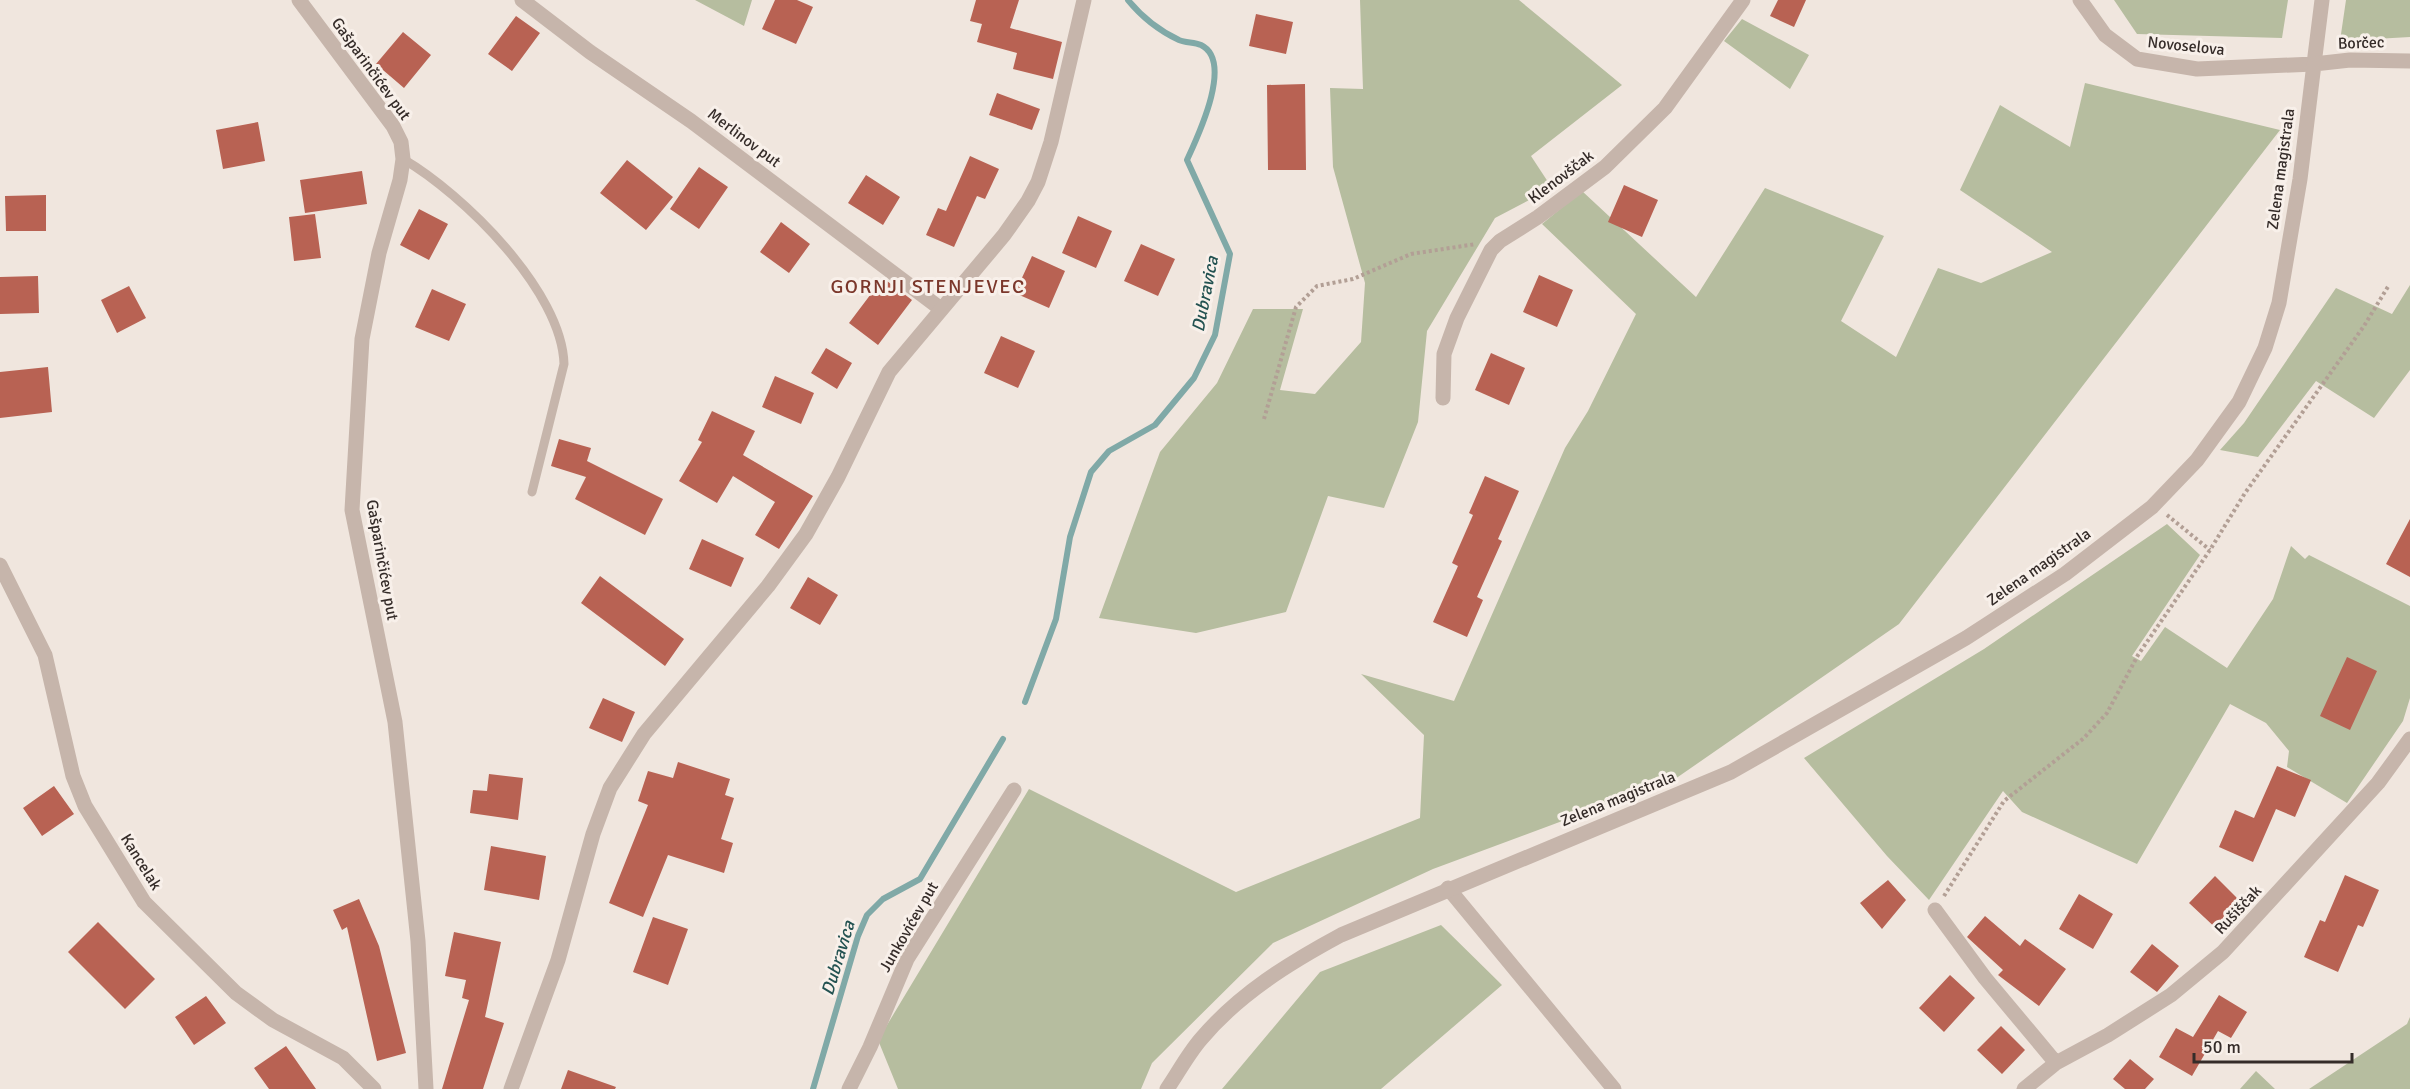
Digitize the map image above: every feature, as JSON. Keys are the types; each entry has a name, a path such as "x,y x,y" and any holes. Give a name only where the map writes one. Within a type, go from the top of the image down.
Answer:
{"street":[{"name":"Gašparinčićev put","path":"298,0 393,126 400,142 403,159 400,180 379,253 362,339 352,510 395,722 418,941 426,1089"},
{"name":"Merlinov put","path":"522,0 590,52 691,121 941,309"},
{"path":"511,1089 558,960 593,834 614,782 644,734 762,594 801,541 833,486 889,372 1004,235 1038,182 1051,142 1084,0"},
{"name":"Klenovščak","path":"1443,398 1444,354 1457,318 1491,250 1500,241 1538,217 1605,167 1665,108 1743,0"},
{"name":"Novoselova","path":"2080,0 2082,7 2105,35 2137,59 2197,69 2314,64"},
{"name":"Zelena magistrala","path":"1167,1089 1201,1039 1254,988 1285,966 1341,935 1448,888 1731,772 1966,639 2064,574 2155,505 2197,460 2239,402 2265,348 2279,303 2300,179 2322,0"},
{"name":"Borčec","path":"2314,64 2350,60 2410,61"},
{"name":"Kancelak","path":"0,565 45,655 73,776 85,806 144,902 236,993 273,1020 343,1058 374,1089"},
{"name":"Rušiščak","path":"2024,1089 2056,1063 2108,1035 2171,994 2223,952 2378,783 2410,739"},
{"name":"Junkovićev put","path":"849,1089 870,1047 907,958 1014,790"},
{"path":"1448,888 1614,1089"},
{"path":"1935,910 1985,978 2056,1063"}],"lane":[{"path":"403,159 428,174 495,237 526,271 558,329 564,346 564,364 532,492"}],"path":[{"path":"1264,419 1296,307 1317,286 1353,279 1411,254 1500,241"},
{"path":"1953,882 2004,801 2084,738 2107,713 2138,655 2210,550 2245,493 2364,326 2389,285"},
{"path":"2155,505 2210,550"}],"green space":[{"path":"695,0 752,0 744,26"},
{"path":"1360,0 1519,0 1622,85 1531,156 1552,188 1495,218 1427,331 1418,422 1384,508 1328,496 1286,612 1196,633 1099,618 1160,452 1217,383 1253,309 1303,309 1280,390 1315,394 1361,342 1365,283 1333,167 1330,88 1363,89"},
{"path":"2114,0 2288,0 2282,38 2137,34"},
{"path":"2346,0 2410,0 2410,37 2340,41"},
{"path":"1742,19 1809,55 1790,89 1724,41"},
{"path":"2085,83 2280,130 1899,624 1675,779 1433,869 1273,943 1152,1063 1141,1089 898,1089 878,1040 1029,789 1236,892 1420,818 1424,735 1361,674 1454,701 1565,448 1588,411 1636,314 1542,224 1582,191 1696,297 1765,188 1884,236 1841,321 1896,357 1938,268 1981,283 2052,252 1960,190 2000,105 2070,147"},
{"path":"2410,285 2410,370 2374,418 2316,381 2258,457 2220,450 2244,423 2336,288 2392,314"},
{"path":"2167,524 2200,555 2132,656 2141,661 2165,627 2227,668 2273,599 2291,546 2305,559 2309,555 2410,606 2410,698 2403,721 2347,803 2287,767 2289,751 2266,723 2230,704 2137,864 2022,812 2003,791 1929,900 1887,856 1804,758 1984,649"},
{"path":"1441,925 1502,985 1381,1089 1222,1089 1320,972"},
{"path":"2410,1017 2410,1089 2309,1089 2407,1024"},
{"path":"2256,1071 2275,1089 2240,1089"}],"building":[{"path":"775,0 797,0 813,7 796,44 762,29"},
{"path":"976,0 1019,0 1010,28 1062,42 1053,79 1013,69 1017,53 977,42 982,24 970,21"},
{"path":"1778,0 1806,0 1794,27 1770,16"},
{"path":"1256,14 1293,22 1286,54 1249,46"},
{"path":"516,16 540,33 512,71 488,54"},
{"path":"403,32 431,55 404,88 376,64"},
{"path":"1305,84 1306,170 1268,170 1267,85"},
{"path":"997,93 1040,109 1032,130 989,115"},
{"path":"258,122 265,161 223,169 216,130"},
{"path":"970,156 999,169 985,199 977,196 954,247 926,235 938,208 946,211"},
{"path":"627,160 673,197 646,230 600,193"},
{"path":"699,167 728,187 699,229 670,209"},
{"path":"362,171 367,204 305,213 300,180"},
{"path":"866,175 900,197 883,225 848,203"},
{"path":"1624,185 1658,200 1642,237 1608,222"},
{"path":"46,195 46,231 6,231 5,196"},
{"path":"419,209 448,224 429,260 400,245"},
{"path":"315,214 321,258 294,261 289,217"},
{"path":"1078,216 1112,231 1096,268 1062,253"},
{"path":"781,222 810,244 789,273 760,252"},
{"path":"1141,244 1175,259 1158,296 1124,281"},
{"path":"1032,256 1065,271 1049,308 1015,293"},
{"path":"1539,275 1573,290 1557,327 1523,312"},
{"path":"38,276 39,313 0,314 0,277"},
{"path":"883,278 912,300 878,345 849,323"},
{"path":"129,286 146,318 117,333 101,300"},
{"path":"432,289 466,304 449,341 415,327"},
{"path":"1001,336 1035,351 1018,388 984,373"},
{"path":"826,348 852,363 837,389 811,373"},
{"path":"1491,353 1525,368 1509,405 1475,390"},
{"path":"48,367 52,412 0,418 0,372"},
{"path":"775,376 814,393 801,424 762,407"},
{"path":"712,411 755,431 743,455 813,496 779,549 755,535 775,502 733,476 717,503 679,481 702,442 698,440"},
{"path":"559,439 591,448 587,461 663,499 645,535 575,499 586,477 551,466"},
{"path":"1485,476 1519,491 1498,539 1502,541 1477,597 1483,600 1467,637 1433,622 1458,566 1452,563 1473,515 1469,513"},
{"path":"2410,519 2410,577 2386,564"},
{"path":"702,539 744,558 731,587 689,569"},
{"path":"600,576 684,639 665,666 581,603"},
{"path":"808,577 838,595 820,625 790,608"},
{"path":"2347,657 2377,671 2350,730 2320,716"},
{"path":"603,698 635,712 622,742 589,728"},
{"path":"678,762 730,779 725,795 734,798 721,839 733,843 724,873 668,855 643,917 609,903 648,805 638,801 648,771 673,778"},
{"path":"2277,766 2311,780 2295,817 2276,809 2253,862 2219,847 2235,810 2254,818"},
{"path":"489,774 523,778 518,820 470,813 473,790 487,791"},
{"path":"54,786 74,814 42,836 23,808"},
{"path":"491,846 546,856 539,900 484,890"},
{"path":"2345,875 2379,890 2363,927 2358,925 2338,972 2304,957 2320,920 2325,922"},
{"path":"2215,876 2245,906 2220,932 2189,903"},
{"path":"1888,880 1906,900 1882,929 1860,903"},
{"path":"2079,894 2113,914 2093,949 2059,929"},
{"path":"359,899 379,946 406,1053 377,1061 347,927 342,930 333,910"},
{"path":"1985,916 2020,946 2025,939 2066,969 2039,1006 1998,975 2003,970 1967,937"},
{"path":"653,917 688,929 668,985 633,972"},
{"path":"98,922 155,979 125,1009 68,952"},
{"path":"454,932 501,942 485,1017 504,1023 483,1089 442,1089 469,1000 462,998 466,980 445,976"},
{"path":"2152,944 2179,966 2157,992 2130,972"},
{"path":"1950,975 1975,998 1944,1032 1919,1008"},
{"path":"2219,995 2247,1012 2231,1038 2218,1031 2192,1076 2159,1057 2176,1028 2193,1037"},
{"path":"206,996 226,1023 194,1045 175,1017"},
{"path":"2001,1026 2025,1050 2002,1074 1977,1050"},
{"path":"286,1046 316,1089 269,1089 254,1068"},
{"path":"2130,1059 2154,1079 2145,1089 2125,1089 2113,1079"},
{"path":"568,1070 616,1087 615,1089 561,1089"}],"waterway":[{"name":"Dubravica","path":"1025,702 1056,619 1070,537 1091,472 1109,451 1155,425 1194,378 1215,335 1230,254 1187,160 1211,100 1214,66 1210,54 1201,45 1182,41 1165,32 1128,0"},
{"name":"Dubravica","path":"813,1089 858,936 867,915 883,899 920,879 1003,739"}],"district":[{"name":"GORNJI STENJEVEC","path":"928,286"}]}
